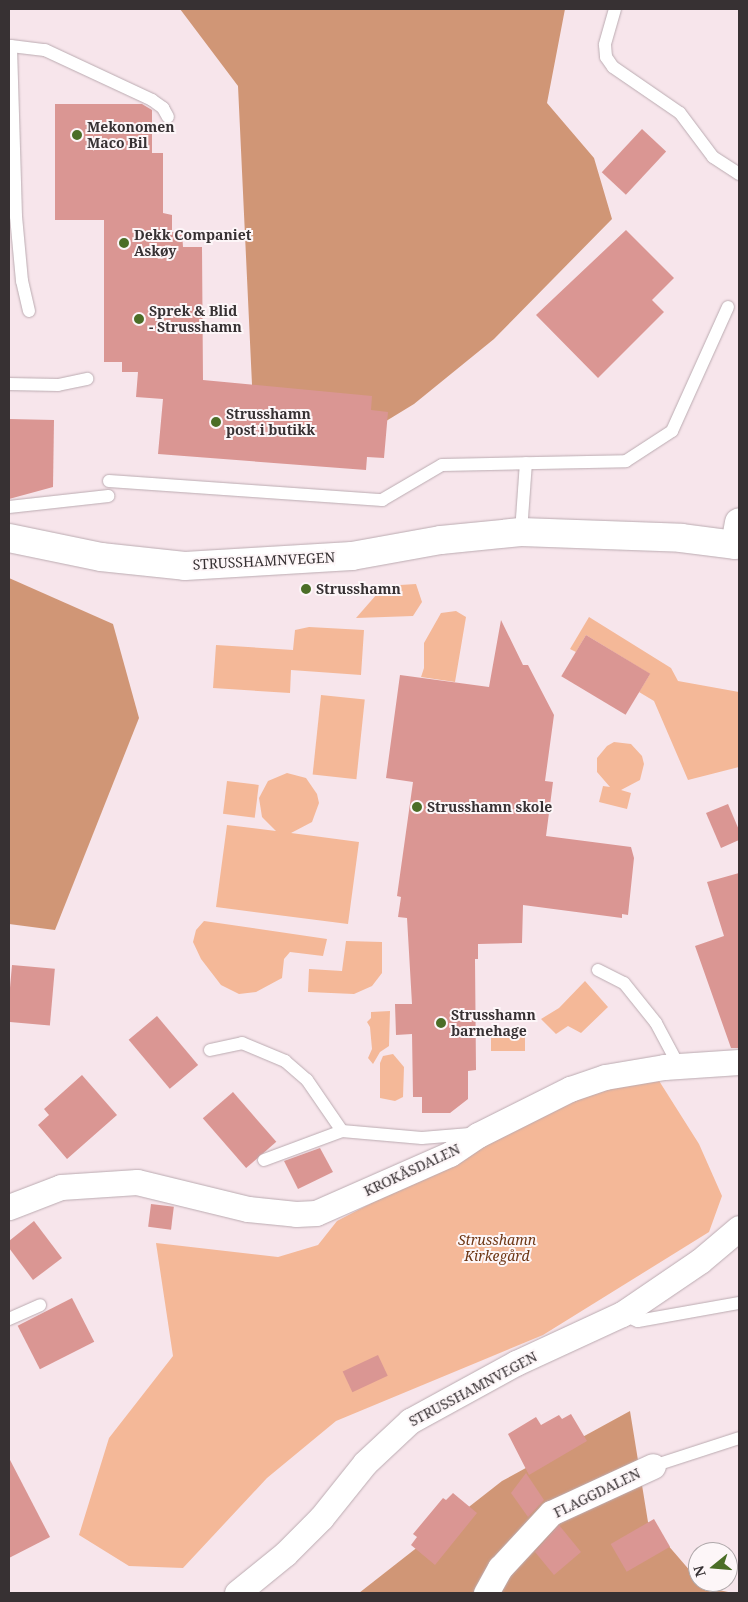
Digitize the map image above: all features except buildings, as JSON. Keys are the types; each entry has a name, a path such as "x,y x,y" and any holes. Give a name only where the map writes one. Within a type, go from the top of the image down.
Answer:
{"street":[{"name":"STRUSSHAMNVEGEN","path":"9,538 101,556 185,566 352,556 441,540 521,532 681,538 738,538"},
{"path":"679,1066 739,1062"},
{"name":"KROKÅSDALEN","path":"9,1206 61,1186 137,1182 248,1209 296,1214 316,1213 450,1154 478,1135 570,1090 605,1077 679,1066"},
{"name":"STRUSSHAMNVEGEN","path":"237,1593 285,1554 320,1518 365,1463 410,1421 516,1363 622,1314 700,1261 739,1228"},
{"name":"FLAGGDALEN","path":"486,1593 500,1568 552,1513 654,1466"}],"lane":[{"path":"615,9 605,45 606,57 623,76 680,113 713,157 739,174"},
{"path":"29,311 22,281 16,216 10,46 45,50 152,100 163,108 168,117"},
{"path":"109,481 382,500 442,465 626,460 672,431 728,307"},
{"path":"9,384 58,385 88,379"},
{"path":"521,532 526,463"},
{"path":"9,507 108,496"},
{"path":"598,970 624,983 656,1023 679,1066"},
{"path":"210,1050 242,1044 285,1061 307,1080 342,1131"},
{"path":"264,1160 342,1131 422,1138 478,1135"},
{"path":"622,1314 638,1321 739,1304"},
{"path":"9,1318 40,1305"},
{"name":"FLAGGDALEN","path":"654,1466 739,1438"}],"green space":[{"path":"416,584 422,602 413,616 356,618 384,586"},
{"path":"456,611 466,617 455,682 421,677 424,668 424,643 441,613"},
{"path":"589,617 671,668 678,681 739,692 739,767 688,780 654,701 639,692 650,674 586,635 576,652 570,649"},
{"path":"309,627 364,630 361,675 291,670 290,693 213,688 216,645 293,650 295,630"},
{"path":"321,695 365,700 356,779 313,775"},
{"path":"614,742 631,744 642,756 644,764 640,780 621,790 631,793 627,809 599,802 603,786 610,787 597,772 597,758 607,746"},
{"path":"287,773 306,778 317,794 319,803 312,822 291,833 359,842 348,924 216,907 227,825 276,831 262,817 259,798 268,781"},
{"path":"227,781 259,785 255,818 223,814"},
{"path":"204,921 327,939 323,956 290,952 284,959 282,978 256,992 239,994 221,985 201,959 193,942 196,930"},
{"path":"346,941 382,942 382,973 372,986 354,994 308,992 309,969 342,971"},
{"path":"585,981 608,1007 581,1033 568,1026 556,1034 541,1019 559,1008"},
{"path":"390,1011 389,1046 380,1052 373,1064 368,1058 372,1049 370,1027 367,1022 371,1018 371,1012"},
{"path":"491,1029 525,1029 525,1051 491,1051"},
{"path":"393,1054 404,1067 403,1097 395,1101 380,1098 380,1063 383,1056"},
{"name":"Strusshamn Kirkegård","path":"656,1076 699,1144 722,1196 709,1232 543,1335 336,1421 267,1478 183,1568 129,1566 79,1535 109,1438 173,1356 156,1243 278,1257 318,1245 337,1221 587,1091"}],"shaded area":[{"path":"180,9 565,9 547,103 594,158 612,219 494,339 414,404 337,451 253,406 238,86"},
{"path":"9,578 113,624 139,718 55,930 9,924"},
{"path":"630,1411 648,1522 688,1568 688,1592 733,1593 359,1593 502,1481"}],"place":[{"name":"Mekonomen Maco Bil","path":"77,135"},
{"name":"Dekk Companiet Askøy","path":"124,243"},
{"name":"Sprek & Blid - Strusshamn","path":"139,319"},
{"name":"Strusshamn post i butikk","path":"216,422"},
{"name":"Strusshamn","path":"306,589"},
{"name":"Strusshamn skole","path":"417,807"},
{"name":"Strusshamn barnehage","path":"441,1023"}]}
